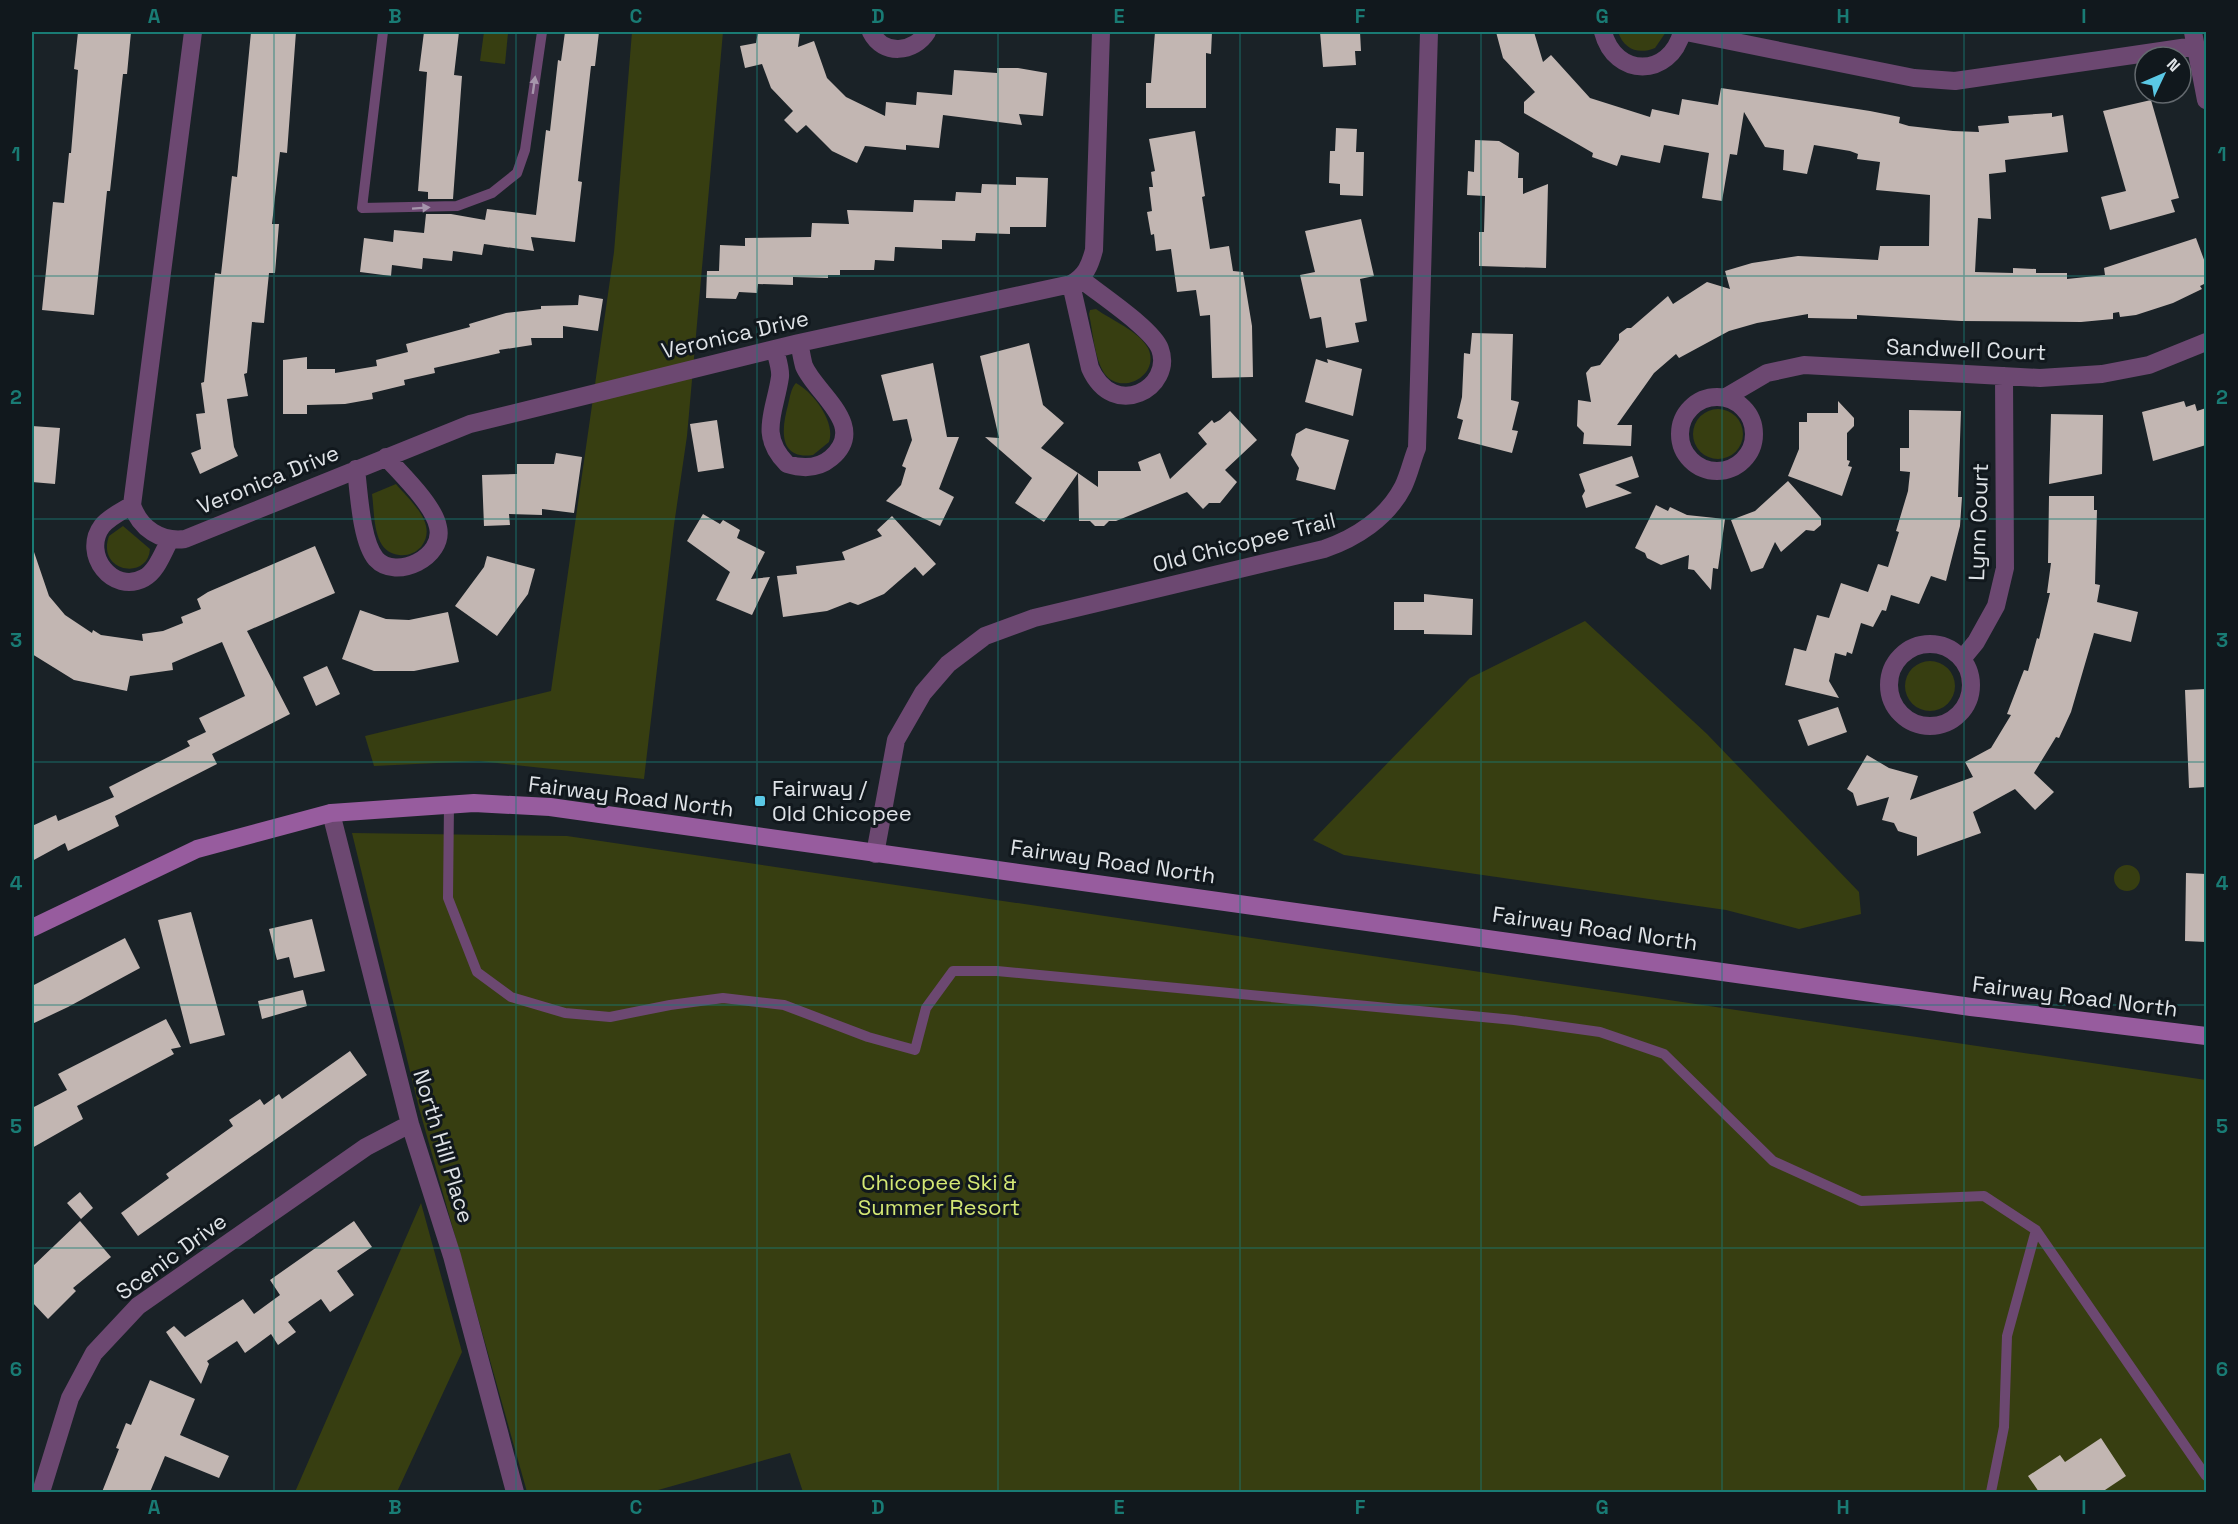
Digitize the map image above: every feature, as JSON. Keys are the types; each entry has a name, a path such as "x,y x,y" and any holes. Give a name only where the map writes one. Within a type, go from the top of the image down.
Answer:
{"main road":[{"name":"Fairway Road North","path":"32,928 197,849 332,813 449,804 550,807 1971,1007 2206,1036"}],"street":[{"path":"132,505 106,522 97,535 95,556 108,574 127,582 144,578 153,570 170,540 146,528 132,505 193,32"},
{"path":"871,32 882,45 902,50 920,41 927,32"},
{"path":"1076,281 1089,266 1094,250 1101,32"},
{"name":"Old Chicopee Trail","path":"875,854 896,740 929,686 948,664 985,636 1034,618 1324,549 1351,539 1369,526 1403,488 1417,448 1429,32"},
{"path":"1603,32 1613,53 1623,62 1635,66 1661,62 1675,49 1684,32 1914,78 1955,81 2194,39 2206,100"},
{"path":"1076,281 1149,333 1160,349 1162,359 1156,379 1140,393 1120,397 1102,388 1095,380 1090,368 1076,281"},
{"name":"Veronica Drive","path":"170,540 185,539 470,424 799,343 1076,281"},
{"name":"Sandwell Court","path":"1726,397 1737,402 1753,421 1754,445 1739,465 1716,472 1704,469 1685,453 1680,429 1691,407 1707,398 1726,397 1767,373 1804,365 2040,378 2128,371 2172,358 2206,342"},
{"path":"775,350 781,374 771,420 771,443 787,464 805,468 815,466 834,456 843,437 843,426 833,405 805,368 799,343"},
{"name":"Lynn Court","path":"1962,660 1976,642 1996,606 2005,568 2004,376"},
{"path":"356,469 367,538 373,554 379,561 391,567 415,563 432,549 437,541 438,527 411,486 387,457"},
{"path":"1929,644 1941,646 1962,660 1969,672 1971,686 1969,700 1961,712 1950,721 1937,726 1923,726 1909,721 1898,711 1891,699 1889,687 1891,674 1905,653 1929,644"},
{"name":"North Hill Place","path":"332,813 410,1124 452,1256 515,1492"},
{"name":"Scenic Drive","path":"40,1492 70,1398 94,1353 138,1306 366,1147 410,1124"}],"lane":[{"path":"383,32 362,208 457,206 492,193 517,173 525,150 542,32"},
{"path":"449,804 448,898 477,972 511,997 565,1013 610,1017 670,1005 723,998 784,1005 868,1037 915,1050 926,1008 953,971 997,971 1503,1019 1600,1032 1664,1054 1773,1161 1861,1202 1984,1196 2036,1230 2206,1476"},
{"path":"1991,1492 2004,1427 2007,1336 2036,1230"}],"green space":[{"path":"484,32 508,33 505,64 480,61"},
{"path":"632,32 723,32 687,436 674,525 644,779 479,761 374,766 365,736 551,691 614,252"},
{"path":"1618,32 1666,32 1655,48 1643,51 1632,49 1624,43"},
{"path":"1096,309 1132,331 1148,348 1151,358 1149,367 1137,380 1120,383 1111,380 1104,373 1096,352 1089,314 1090,310"},
{"path":"796,383 816,400 829,426 829,442 813,455 793,452 785,440 784,423 792,390"},
{"path":"1713,409 1723,409 1736,416 1743,429 1743,439 1736,452 1723,459 1713,459 1704,455 1697,448 1693,439 1693,429 1697,420 1704,413"},
{"path":"396,484 415,505 425,521 427,530 421,547 405,555 390,552 379,540 376,531 372,494"},
{"path":"123,526 150,549 147,559 141,566 124,568 110,558 107,548 109,536"},
{"path":"1585,621 1707,734 1859,892 1861,914 1799,929 1726,910 1344,855 1313,840 1470,678"},
{"path":"1930,661 1948,668 1955,686 1948,704 1930,711 1912,704 1905,686 1912,668"},
{"name":"Chicopee Ski & Summer Resort","path":"352,833 567,836 2206,1080 2206,1492 803,1492 790,1453 651,1492 527,1492 419,1108"},
{"path":"2127,865 2136,869 2140,878 2136,887 2127,891 2118,887 2114,878 2118,869"},
{"path":"421,1203 462,1352 397,1492 295,1492"}],"building":[{"path":"78,32 131,32 127,74 123,74 110,191 107,191 94,315 42,310 53,202 64,203 69,153 71,153 78,70 74,69"},
{"path":"251,32 296,32 287,153 280,152 272,224 279,224 275,273 269,273 264,323 252,322 247,373 244,374 248,396 227,399 234,447 238,456 200,474 191,453 201,449 196,414 205,413 201,383 204,382 215,273 221,274 232,176 237,177"},
{"path":"424,32 459,32 454,75 462,76 453,199 428,199 428,192 418,191 427,72 419,71"},
{"path":"565,32 599,32 595,66 591,66 578,181 582,182 575,242 531,237 534,251 484,244 482,255 453,251 452,261 423,258 422,269 392,265 391,276 360,272 364,238 393,242 394,230 424,233 426,214 451,214 485,220 487,209 536,215 546,130 550,131 558,60 561,61"},
{"path":"758,32 800,32 798,47 814,41 827,78 846,97 885,116 886,102 916,105 917,92 952,95 954,70 997,73 997,68 1018,68 1047,73 1043,116 1019,114 1022,125 943,115 939,148 906,145 906,150 865,146 857,163 832,151 806,125 797,133 784,120 793,111 771,88 762,64 745,68 740,46 756,43"},
{"path":"1155,32 1212,32 1211,54 1206,53 1206,108 1146,108 1146,83 1151,83"},
{"path":"1320,32 1360,32 1361,51 1355,51 1356,65 1323,67"},
{"path":"1496,32 1534,32 1543,62 1551,55 1590,98 1650,117 1652,109 1679,115 1682,99 1718,105 1721,88 1870,111 1900,117 1899,123 1909,126 1953,131 1979,132 1978,126 2009,123 2008,116 2052,113 2052,117 2063,115 2068,152 2005,160 2006,172 1989,174 1991,219 1978,218 1975,272 2013,273 2013,268 2036,269 2036,273 2067,273 2067,279 2105,275 2104,268 2196,238 2206,265 2206,283 2200,286 2202,289 2173,303 2136,315 2120,317 2119,312 2113,313 2113,319 2081,322 1961,321 1857,315 1857,319 1808,318 1808,314 1757,323 1729,331 1679,358 1676,354 1654,373 1617,425 1632,425 1631,446 1583,444 1584,433 1577,426 1578,400 1591,402 1586,373 1591,367 1600,365 1619,340 1619,334 1631,328 1668,296 1673,304 1707,282 1730,289 1725,271 1752,263 1798,256 1878,260 1880,246 1929,246 1930,195 1876,190 1880,162 1857,159 1858,154 1850,151 1814,145 1807,174 1783,170 1784,150 1765,147 1744,112 1737,155 1730,154 1722,201 1702,198 1709,153 1664,145 1660,163 1621,155 1617,166 1592,157 1593,153 1524,113 1524,102 1535,92 1503,58"},
{"path":"2133,104 2152,105 2179,198 2171,200 2175,212 2110,230 2101,197 2126,191 2103,111"},
{"path":"1336,128 1357,129 1356,152 1364,152 1363,196 1340,195 1340,184 1329,183 1330,151 1335,151"},
{"path":"1195,131 1210,249 1229,246 1233,271 1243,272 1252,326 1253,377 1212,378 1210,315 1200,316 1196,290 1177,292 1171,249 1156,251 1154,234 1151,235 1147,212 1152,211 1149,187 1153,187 1151,172 1155,171 1149,139"},
{"path":"1475,140 1499,141 1519,153 1518,178 1523,178 1523,194 1548,184 1546,268 1479,266 1479,232 1484,232 1485,196 1467,195 1468,171 1474,172"},
{"path":"1016,177 1048,178 1046,227 1010,227 1010,234 976,233 975,241 942,240 942,249 895,247 894,261 875,260 874,270 840,270 840,275 828,275 828,278 793,277 793,285 758,284 757,293 739,292 736,299 706,298 707,271 719,271 720,245 745,246 745,238 811,237 812,223 849,224 847,210 913,212 914,200 955,201 956,192 981,193 982,184 1016,185"},
{"path":"1361,219 1374,276 1360,279 1367,321 1355,323 1359,342 1326,348 1321,317 1310,319 1300,275 1315,272 1305,231"},
{"path":"579,295 603,299 598,331 563,326 563,338 531,338 532,345 499,350 500,353 434,368 435,373 404,380 405,385 372,393 373,399 345,404 307,405 307,414 283,414 283,360 307,357 307,369 335,369 335,373 377,366 376,360 408,352 406,344 470,327 469,324 506,313 541,309 541,306 578,305"},
{"path":"1472,333 1513,334 1511,400 1519,402 1512,430 1518,431 1512,453 1458,439 1463,420 1457,418 1462,397 1464,353 1470,354"},
{"path":"1029,343 1043,405 1064,423 1041,448 1078,473 1044,522 1015,503 1032,478 985,437 999,438 980,356"},
{"path":"1316,359 1328,363 1327,359 1362,369 1353,416 1305,402"},
{"path":"933,363 947,437 959,437 939,489 954,497 940,526 886,501 901,485 906,468 902,466 912,440 907,419 893,421 881,375"},
{"path":"1838,401 1854,418 1854,426 1847,433 1847,460 1850,461 1848,466 1852,467 1842,496 1788,476 1799,449 1799,422 1807,422 1807,413 1838,413"},
{"path":"2184,401 2186,407 2195,404 2197,411 2206,408 2206,445 2153,461 2142,412"},
{"path":"1909,410 1961,411 1958,497 1962,497 1960,526 1946,581 1931,576 1919,604 1891,595 1886,611 1882,610 1873,627 1861,623 1852,654 1847,652 1846,656 1835,653 1829,681 1839,698 1785,685 1794,648 1806,651 1817,615 1829,618 1841,583 1868,592 1878,564 1888,567 1908,491 1910,472 1900,471 1900,448 1909,448"},
{"path":"1230,411 1257,440 1225,470 1237,482 1220,503 1209,503 1203,509 1187,492 1116,521 1109,521 1104,526 1095,526 1090,521 1079,521 1078,473 1098,487 1098,471 1141,471 1138,462 1160,453 1170,479 1207,444 1198,433 1212,420 1214,423 1220,420"},
{"path":"2051,414 2103,415 2102,474 2049,484"},
{"path":"717,420 724,468 698,472 690,424"},
{"path":"32,426 60,428 55,484 32,482"},
{"path":"1306,428 1349,440 1335,490 1296,480 1299,468 1291,455 1296,434"},
{"path":"556,453 582,457 574,513 542,509 542,515 509,514 510,525 484,526 482,475 517,474 517,464 554,464"},
{"path":"1632,456 1639,477 1615,485 1632,493 1586,508 1582,496 1585,491 1579,474"},
{"path":"1788,481 1821,518 1821,525 1814,531 1806,530 1781,552 1775,542 1763,568 1751,572 1731,520 1755,511"},
{"path":"2049,496 2094,496 2094,510 2097,510 2095,584 2100,585 2097,602 2138,612 2131,642 2094,633 2071,712 2059,738 2056,737 2034,773 2054,792 2035,810 2015,789 1973,812 1981,833 1917,856 1917,837 1898,831 1894,823 1882,820 1889,797 1857,806 1853,793 1847,789 1867,755 1889,768 1918,776 1910,800 1973,777 1965,762 1991,748 2011,715 2007,714 2024,670 2028,671 2037,638 2039,639 2050,593 2047,593 2051,563 2048,563"},
{"path":"1656,505 1668,511 1670,507 1687,515 1725,519 1718,569 1713,568 1711,590 1694,570 1688,569 1689,555 1661,565 1647,558 1645,553 1635,548"},
{"path":"703,514 720,524 723,520 740,530 737,538 765,552 751,579 770,577 752,615 716,600 730,572 687,541"},
{"path":"892,516 936,564 923,576 915,567 884,594 858,605 850,602 827,611 783,617 777,576 797,574 796,566 845,560 842,552 882,536 877,530"},
{"path":"315,546 335,593 247,631 290,714 212,754 217,764 115,816 119,826 68,851 65,843 32,861 32,826 56,815 58,821 114,797 109,787 190,746 187,741 206,732 199,718 245,696 222,642 172,663 173,670 130,676 127,691 74,680 32,654 32,553 34,552 49,596 65,615 92,633 93,630 101,635 143,641 142,634 163,631 183,623 181,617 201,609 197,599 208,592"},
{"path":"487,556 535,569 528,594 497,636 455,606 484,567"},
{"path":"1424,594 1473,599 1472,635 1424,634 1424,630 1394,630 1394,602 1424,602"},
{"path":"360,610 386,619 409,620 448,612 459,662 414,671 374,671 342,659"},
{"path":"327,666 340,694 316,706 303,677"},
{"path":"2206,689 2206,787 2189,788 2185,690"},
{"path":"1838,707 1847,732 1808,746 1798,720"},
{"path":"2186,873 2206,874 2206,942 2185,941"},
{"path":"191,912 225,1035 190,1044 158,920"},
{"path":"312,919 325,971 294,978 289,957 277,960 269,929"},
{"path":"125,938 140,968 32,1024 32,986"},
{"path":"303,990 307,1006 262,1019 258,1001"},
{"path":"166,1019 181,1047 171,1049 174,1054 77,1106 83,1119 32,1148 32,1108 67,1090 58,1074"},
{"path":"350,1051 367,1075 138,1236 121,1213 169,1178 166,1174 233,1126 229,1120 260,1099 264,1105 279,1094 282,1099"},
{"path":"80,1192 93,1208 81,1219 67,1203"},
{"path":"80,1221 111,1257 73,1288 76,1291 48,1319 32,1302 32,1267"},
{"path":"354,1221 372,1247 337,1271 354,1295 330,1312 321,1299 288,1322 296,1332 278,1345 271,1334 245,1353 237,1341 207,1361 209,1364 201,1384 166,1332 174,1326 185,1337 243,1299 254,1314 280,1295 270,1280"},
{"path":"150,1380 195,1399 180,1435 229,1456 219,1478 165,1456 150,1492 102,1492 119,1449 116,1448 126,1423 131,1425"},
{"path":"2101,1438 2126,1476 2102,1492 2039,1492 2028,1476 2060,1455 2065,1462"}],"place":[{"name":"Fairway / Old Chicopee","path":"760,801"}]}
